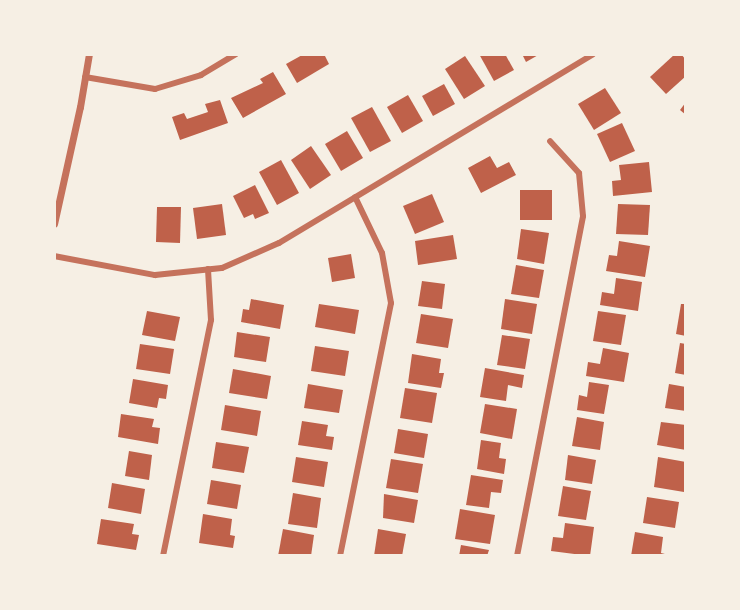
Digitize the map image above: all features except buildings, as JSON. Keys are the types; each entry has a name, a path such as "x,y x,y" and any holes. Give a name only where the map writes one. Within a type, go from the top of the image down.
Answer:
{"street":[{"path":"54,224 89,54"},
{"path":"85,77 155,89 201,75 236,54"},
{"path":"54,255 155,275 222,268 279,243 594,54"},
{"path":"517,556 583,216 579,173 549,141"},
{"path":"340,556 391,303 382,253 355,197"},
{"path":"163,556 212,320 208,269"}]}
